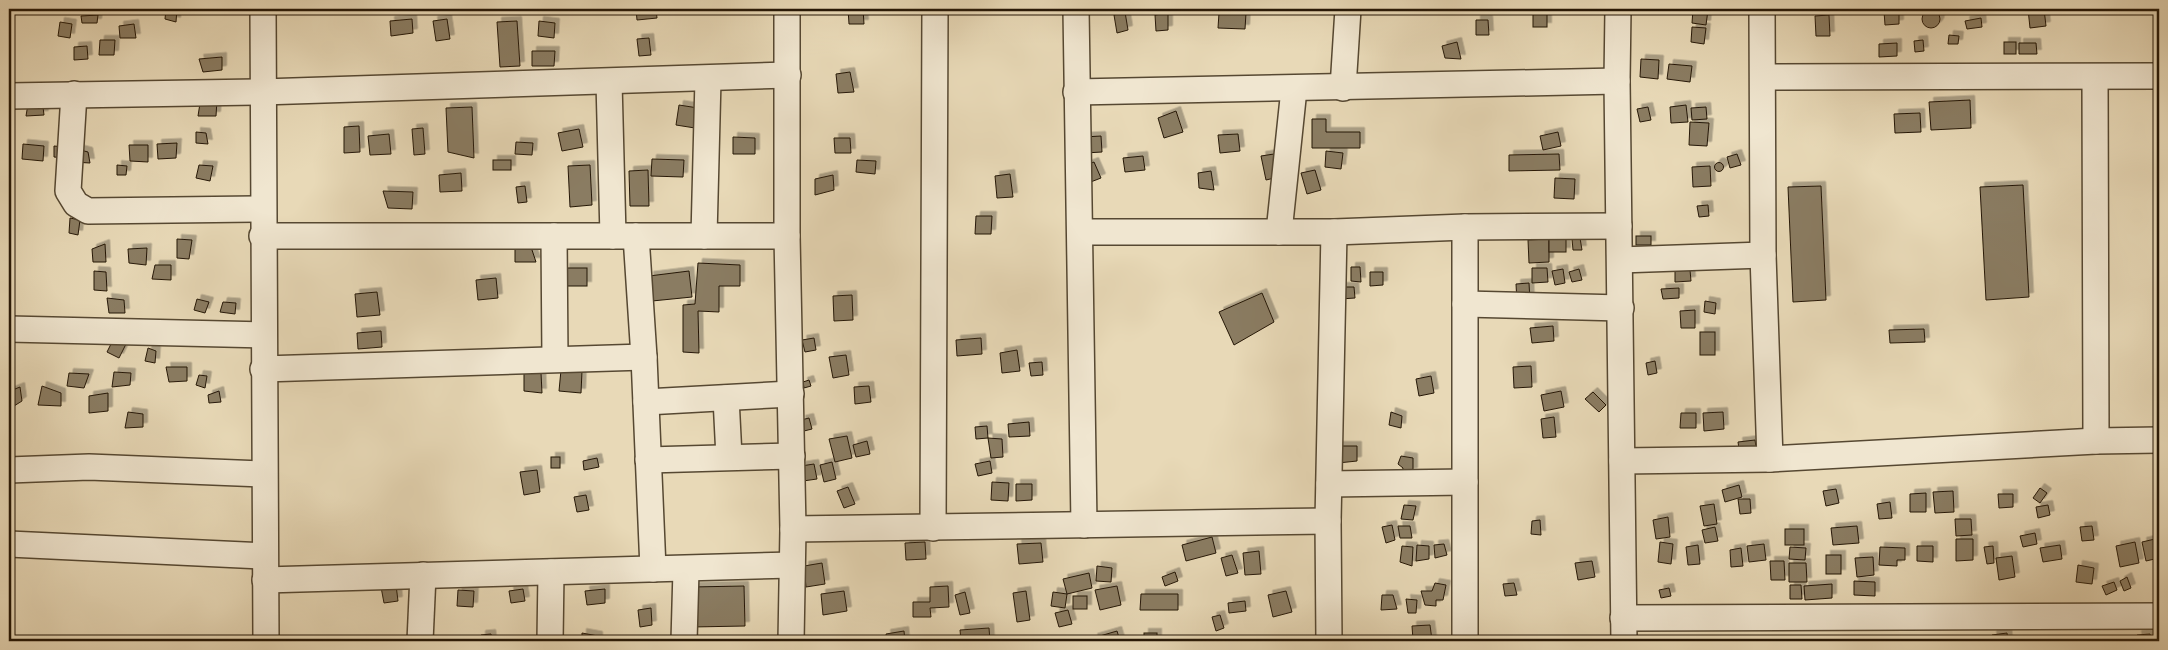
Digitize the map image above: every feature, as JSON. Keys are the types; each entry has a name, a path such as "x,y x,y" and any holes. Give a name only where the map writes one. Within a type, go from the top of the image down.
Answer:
{"street":[{"path":"263,9 262,236 266,641"},
{"path":"787,9 787,236 793,529 791,641"},
{"path":"933,528 935,9"},
{"path":"1076,9 1084,525"},
{"path":"1343,88 1348,9"},
{"path":"1618,9 1617,81 1624,629 2159,616"},
{"path":"1762,9 1763,254 1770,459"},
{"path":"9,96 262,92 788,75"},
{"path":"1763,77 2159,76"},
{"path":"2095,77 2096,441"},
{"path":"704,236 708,79"},
{"path":"1076,92 1617,81"},
{"path":"609,82 624,236 644,357 653,569"},
{"path":"1279,232 1294,89"},
{"path":"74,94 68,191 76,204 88,211 262,209"},
{"path":"1080,232 1334,232 1465,227 1619,226"},
{"path":"1465,227 1465,641"},
{"path":"1329,641 1328,521 1334,232"},
{"path":"262,236 787,236"},
{"path":"554,236 555,358"},
{"path":"1620,260 1763,254"},
{"path":"1465,304 1620,308"},
{"path":"9,330 264,335"},
{"path":"263,369 555,358 644,357"},
{"path":"646,402 791,394"},
{"path":"726,398 729,457"},
{"path":"1622,461 1770,459 2096,441 2159,440"},
{"path":"648,460 792,456"},
{"path":"9,470 89,467 264,474"},
{"path":"1329,484 1465,482"},
{"path":"793,529 1328,521"},
{"path":"9,544 264,556"},
{"path":"265,580 653,569 686,570 792,565"},
{"path":"684,641 686,570"},
{"path":"550,641 552,572"},
{"path":"420,641 423,575"}],"building":[{"path":"166,9 177,9 176,22 165,19"},
{"path":"558,9 573,9 574,11 558,13"},
{"path":"636,9 656,9 657,18 637,20"},
{"path":"848,9 863,9 864,24 849,24"},
{"path":"1088,9 1107,9 1107,12 1088,11"},
{"path":"1693,9 1708,10 1706,25 1692,23"},
{"path":"2028,9 2044,9 2046,26 2030,28"},
{"path":"1931,10 1937,13 1940,19 1937,25 1931,28 1925,25 1922,19 1925,13"},
{"path":"1884,11 1899,11 1899,24 1885,25"},
{"path":"1125,12 1128,30 1117,33 1114,15"},
{"path":"1168,13 1168,30 1156,31 1155,15"},
{"path":"1219,13 1246,13 1245,29 1218,28"},
{"path":"1533,14 1547,14 1547,27 1533,27"},
{"path":"98,15 97,23 82,23 81,16"},
{"path":"1829,15 1830,36 1816,36 1815,16"},
{"path":"1981,18 1982,27 1967,29 1965,21"},
{"path":"412,19 413,33 391,36 390,21"},
{"path":"447,19 450,39 436,41 433,21"},
{"path":"1476,20 1488,20 1489,35 1476,35"},
{"path":"517,21 520,66 500,67 497,22"},
{"path":"539,21 555,23 554,38 538,36"},
{"path":"60,22 72,24 70,38 58,36"},
{"path":"134,24 136,38 120,38 119,26"},
{"path":"1692,27 1706,28 1704,44 1691,42"},
{"path":"1949,35 1959,36 1958,44 1948,44"},
{"path":"649,38 651,55 639,56 637,39"},
{"path":"100,40 115,40 114,55 99,55"},
{"path":"1923,40 1924,51 1915,52 1914,41"},
{"path":"1457,42 1461,59 1445,58 1442,46"},
{"path":"2004,42 2016,42 2016,54 2004,54"},
{"path":"1897,43 1897,56 1879,57 1879,44"},
{"path":"2019,43 2036,43 2037,54 2019,54"},
{"path":"87,46 88,59 74,60 74,47"},
{"path":"532,51 555,51 554,66 532,66"},
{"path":"222,57 222,70 203,72 199,59"},
{"path":"1641,59 1659,60 1658,79 1640,77"},
{"path":"1669,64 1692,66 1690,82 1667,79"},
{"path":"850,72 854,92 838,93 836,74"},
{"path":"201,97 217,100 216,116 198,116"},
{"path":"29,98 42,99 44,115 26,116"},
{"path":"1970,100 1971,128 1931,130 1929,102"},
{"path":"679,105 698,108 695,128 676,125"},
{"path":"1686,105 1688,122 1671,123 1670,107"},
{"path":"472,107 474,158 448,152 446,108"},
{"path":"1648,107 1651,120 1640,122 1637,109"},
{"path":"1706,107 1707,119 1692,120 1691,108"},
{"path":"1176,111 1183,132 1164,138 1158,118"},
{"path":"1920,113 1921,132 1895,133 1894,114"},
{"path":"1312,119 1326,119 1326,132 1360,132 1360,148 1312,148"},
{"path":"1690,122 1709,123 1707,146 1689,145"},
{"path":"359,126 360,152 344,153 344,127"},
{"path":"423,128 425,154 414,155 412,129"},
{"path":"579,129 583,147 562,151 558,133"},
{"path":"196,132 206,133 208,144 196,143"},
{"path":"1558,132 1561,146 1543,150 1540,136"},
{"path":"389,134 391,154 370,155 368,136"},
{"path":"1238,134 1240,151 1220,153 1218,135"},
{"path":"1101,136 1102,152 1085,153 1084,137"},
{"path":"733,137 755,138 755,154 733,154"},
{"path":"834,138 850,138 851,153 835,153"},
{"path":"516,142 533,143 532,155 515,154"},
{"path":"177,143 176,158 158,159 157,144"},
{"path":"23,144 44,146 43,161 22,159"},
{"path":"129,145 148,145 148,162 130,161"},
{"path":"54,146 65,147 64,158 54,157"},
{"path":"73,148 88,152 90,163 73,162"},
{"path":"1326,151 1343,153 1341,169 1325,167"},
{"path":"1274,154 1279,177 1266,180 1261,156"},
{"path":"1559,154 1560,170 1509,171 1509,155"},
{"path":"1737,154 1741,165 1730,168 1727,157"},
{"path":"1143,156 1145,170 1125,172 1123,158"},
{"path":"652,159 684,160 683,177 651,176"},
{"path":"493,160 511,160 511,170 493,170"},
{"path":"857,160 876,161 875,174 856,172"},
{"path":"1094,162 1101,178 1088,183 1081,167"},
{"path":"1719,162 1724,167 1719,172 1714,167"},
{"path":"117,165 127,166 126,175 117,175"},
{"path":"199,165 213,166 210,181 196,178"},
{"path":"590,165 592,205 570,207 568,166"},
{"path":"1710,166 1711,186 1693,187 1692,167"},
{"path":"648,170 649,206 630,206 629,171"},
{"path":"1315,170 1321,190 1307,194 1301,173"},
{"path":"1211,171 1214,190 1199,188 1198,173"},
{"path":"461,173 462,191 440,192 439,175"},
{"path":"1010,174 1013,197 997,198 995,176"},
{"path":"833,175 834,190 815,195 815,179"},
{"path":"1555,178 1575,179 1574,199 1554,198"},
{"path":"2023,185 2029,297 1986,300 1980,187"},
{"path":"525,186 527,202 518,203 516,187"},
{"path":"1821,186 1826,300 1793,302 1788,187"},
{"path":"383,191 413,192 412,209 388,208"},
{"path":"1708,205 1709,216 1699,217 1697,206"},
{"path":"976,216 992,216 991,234 975,234"},
{"path":"70,218 80,220 78,235 69,233"},
{"path":"1636,236 1651,236 1651,245 1636,245"},
{"path":"1580,238 1582,250 1573,250 1572,239"},
{"path":"177,239 192,240 189,259 177,258"},
{"path":"1549,239 1549,262 1529,263 1528,240"},
{"path":"1549,239 1566,239 1566,252 1549,252"},
{"path":"105,244 106,262 93,262 92,249"},
{"path":"515,244 530,244 536,262 515,262"},
{"path":"147,248 146,265 129,263 128,249"},
{"path":"698,263 740,265 740,286 719,286 719,312 698,311 699,353 683,352 683,305 695,304"},
{"path":"155,265 171,265 171,280 152,279"},
{"path":"1351,267 1360,267 1361,282 1351,281"},
{"path":"565,268 587,268 587,286 565,286"},
{"path":"1532,268 1547,268 1548,282 1532,283"},
{"path":"1563,269 1565,283 1555,285 1552,271"},
{"path":"1579,269 1582,280 1572,282 1569,272"},
{"path":"1690,270 1691,281 1675,282 1675,271"},
{"path":"94,271 106,272 107,291 94,290"},
{"path":"689,271 692,297 652,301 649,276"},
{"path":"1370,272 1383,272 1383,285 1370,286"},
{"path":"496,278 498,298 478,300 476,280"},
{"path":"1529,283 1530,301 1517,302 1516,284"},
{"path":"1340,287 1354,287 1355,298 1340,299"},
{"path":"1679,288 1679,298 1663,299 1661,289"},
{"path":"377,292 380,315 357,317 355,294"},
{"path":"1262,293 1274,322 1234,345 1219,312"},
{"path":"852,295 853,320 834,321 833,296"},
{"path":"107,298 124,300 125,313 109,313"},
{"path":"197,299 209,302 205,313 194,310"},
{"path":"1705,301 1716,303 1715,314 1704,312"},
{"path":"223,302 236,303 235,314 220,312"},
{"path":"1695,310 1695,328 1681,328 1680,311"},
{"path":"1553,326 1554,341 1532,343 1530,328"},
{"path":"1924,329 1925,342 1890,343 1889,330"},
{"path":"381,331 382,347 358,349 357,333"},
{"path":"1700,332 1715,332 1715,355 1700,355"},
{"path":"114,338 126,344 119,358 107,352"},
{"path":"814,338 816,350 805,352 802,340"},
{"path":"981,338 982,354 957,356 956,340"},
{"path":"148,348 156,351 155,363 145,361"},
{"path":"1017,350 1020,371 1002,373 1000,353"},
{"path":"846,355 849,375 833,378 829,357"},
{"path":"1655,361 1657,373 1648,375 1646,363"},
{"path":"1042,362 1043,375 1031,376 1029,363"},
{"path":"1531,366 1532,387 1514,388 1513,367"},
{"path":"166,367 187,367 187,381 169,382"},
{"path":"561,370 582,371 581,393 559,391"},
{"path":"114,372 131,373 130,385 112,387"},
{"path":"69,373 89,374 84,388 67,386"},
{"path":"524,373 541,373 542,393 524,391"},
{"path":"199,375 207,376 205,388 196,385"},
{"path":"1431,376 1434,393 1419,396 1416,379"},
{"path":"809,380 811,386 804,388 803,382"},
{"path":"42,386 61,393 61,406 38,405"},
{"path":"869,386 871,402 855,404 854,387"},
{"path":"20,387 22,401 14,406 10,391"},
{"path":"219,391 221,402 209,403 208,395"},
{"path":"1561,391 1564,407 1544,411 1541,395"},
{"path":"1593,392 1606,405 1599,412 1585,399"},
{"path":"108,393 108,411 89,413 89,396"},
{"path":"128,412 143,414 143,427 125,428"},
{"path":"1391,412 1402,416 1401,428 1389,425"},
{"path":"1723,412 1724,429 1704,431 1703,413"},
{"path":"1681,413 1696,413 1696,428 1680,428"},
{"path":"1554,417 1556,437 1543,438 1541,419"},
{"path":"809,418 812,429 804,431 801,420"},
{"path":"1029,422 1030,436 1009,437 1008,424"},
{"path":"987,426 988,438 976,439 975,427"},
{"path":"847,436 852,458 835,462 829,439"},
{"path":"988,438 1002,439 1003,457 991,458"},
{"path":"1755,440 1757,454 1740,456 1738,442"},
{"path":"867,441 870,454 856,457 853,445"},
{"path":"1337,446 1357,446 1357,461 1338,463"},
{"path":"1401,456 1413,458 1413,472 1402,473 1403,468 1398,464"},
{"path":"551,457 560,457 560,468 551,468"},
{"path":"597,458 599,467 584,470 583,461"},
{"path":"990,461 992,473 978,476 975,464"},
{"path":"832,462 836,479 824,482 820,465"},
{"path":"814,464 817,479 803,481 801,466"},
{"path":"537,470 540,492 524,495 520,472"},
{"path":"992,482 1009,483 1008,501 991,500"},
{"path":"1016,484 1032,484 1032,500 1016,501"},
{"path":"1739,485 1742,497 1725,502 1722,490"},
{"path":"848,487 855,504 844,508 837,491"},
{"path":"2040,488 2047,493 2040,503 2033,498"},
{"path":"1836,489 1839,503 1826,506 1823,491"},
{"path":"1953,491 1954,512 1935,513 1933,492"},
{"path":"1926,493 1926,512 1910,512 1910,494"},
{"path":"1998,494 2013,494 2013,507 1999,508"},
{"path":"586,495 589,510 577,512 574,497"},
{"path":"1738,499 1750,499 1751,513 1740,514"},
{"path":"1890,502 1892,518 1879,519 1877,504"},
{"path":"1714,504 1717,524 1704,526 1700,506"},
{"path":"1404,505 1416,506 1413,520 1401,519"},
{"path":"2048,505 2050,515 2038,518 2036,507"},
{"path":"1668,517 1670,537 1656,539 1653,520"},
{"path":"1955,519 1971,519 1972,535 1956,536"},
{"path":"1540,520 1541,535 1531,534 1532,521"},
{"path":"1392,525 1395,540 1386,543 1382,527"},
{"path":"1398,526 1410,526 1412,538 1400,538"},
{"path":"1857,526 1859,543 1833,545 1831,528"},
{"path":"2092,526 2094,540 2082,541 2080,527"},
{"path":"1715,527 1718,541 1705,543 1702,530"},
{"path":"1785,529 1804,529 1804,545 1785,545"},
{"path":"2035,533 2037,544 2023,547 2020,536"},
{"path":"1212,537 1216,553 1186,561 1182,545"},
{"path":"1956,539 1973,539 1973,560 1956,561"},
{"path":"2155,539 2159,558 2146,561 2142,542"},
{"path":"925,542 926,559 906,560 905,543"},
{"path":"1660,542 1673,544 1671,564 1658,562"},
{"path":"2135,542 2139,563 2120,567 2116,546"},
{"path":"1041,543 1043,562 1019,564 1017,544"},
{"path":"1444,544 1447,555 1435,558 1434,545"},
{"path":"1764,544 1766,560 1749,562 1747,546"},
{"path":"1417,545 1429,546 1429,559 1416,561"},
{"path":"1698,545 1700,564 1688,565 1686,547"},
{"path":"2060,545 2062,559 2043,562 2040,548"},
{"path":"1402,546 1413,547 1412,566 1400,562"},
{"path":"1917,546 1933,546 1933,562 1917,561"},
{"path":"1993,546 1994,563 1987,564 1984,547"},
{"path":"1790,547 1806,548 1805,560 1789,559"},
{"path":"1880,547 1905,548 1905,560 1897,560 1897,566 1879,565"},
{"path":"1741,548 1743,566 1731,567 1730,550"},
{"path":"1259,551 1261,574 1245,575 1243,553"},
{"path":"1232,555 1238,573 1226,576 1221,558"},
{"path":"1826,555 1841,555 1841,574 1826,574"},
{"path":"2012,556 2015,577 1999,580 1996,558"},
{"path":"1873,557 1874,575 1857,577 1855,558"},
{"path":"1592,561 1595,577 1578,580 1575,563"},
{"path":"1770,561 1784,561 1785,580 1771,580"},
{"path":"822,563 825,584 806,587 804,566"},
{"path":"1789,563 1806,563 1807,582 1789,582"},
{"path":"2078,565 2094,568 2092,584 2076,582"},
{"path":"1097,566 1112,568 1111,582 1096,581"},
{"path":"1175,572 1178,581 1165,586 1162,577"},
{"path":"1089,573 1092,588 1067,594 1063,579"},
{"path":"2127,577 2131,588 2124,591 2120,581"},
{"path":"1854,581 1875,582 1875,596 1854,595"},
{"path":"2114,582 2117,590 2106,595 2102,586"},
{"path":"1435,583 1446,585 1443,600 1436,600 1436,606 1425,605 1421,591 1432,591"},
{"path":"1514,583 1517,595 1505,596 1503,584"},
{"path":"1832,584 1832,598 1805,600 1804,586"},
{"path":"396,585 398,601 384,603 381,587"},
{"path":"1790,585 1801,585 1802,599 1790,599"},
{"path":"744,586 745,626 692,627 691,587"},
{"path":"948,586 949,607 930,608 931,617 913,617 913,602 930,602 930,587"},
{"path":"1117,586 1121,605 1100,610 1095,590"},
{"path":"1669,588 1671,596 1661,598 1659,590"},
{"path":"523,589 525,601 511,603 509,591"},
{"path":"605,589 605,603 587,605 585,591"},
{"path":"458,590 474,591 473,607 457,606"},
{"path":"844,591 847,611 823,615 821,594"},
{"path":"1026,591 1030,620 1017,622 1013,593"},
{"path":"1286,591 1292,612 1273,617 1268,595"},
{"path":"965,592 970,613 960,615 955,595"},
{"path":"1053,592 1067,594 1065,608 1051,606"},
{"path":"1141,594 1178,594 1178,610 1140,610"},
{"path":"1382,595 1393,595 1397,609 1381,610"},
{"path":"1073,596 1087,596 1087,609 1073,609"},
{"path":"1406,599 1417,600 1416,613 1408,613"},
{"path":"1245,601 1246,611 1229,613 1228,603"},
{"path":"651,608 652,625 640,627 638,610"},
{"path":"1068,610 1072,624 1059,627 1055,613"},
{"path":"1220,615 1224,628 1216,631 1212,617"},
{"path":"1430,625 1432,640 1413,640 1412,626"},
{"path":"989,628 990,641 961,641 960,630"},
{"path":"904,631 905,641 887,641 886,634"},
{"path":"1117,631 1120,641 1094,641 1093,638"},
{"path":"582,633 598,636 598,641 582,641"},
{"path":"1144,633 1157,633 1157,641 1144,641"},
{"path":"2007,633 2008,641 1993,641 1992,635"},
{"path":"491,634 492,641 481,641 481,635"},
{"path":"2150,634 2151,641 2138,641 2137,635"}]}
